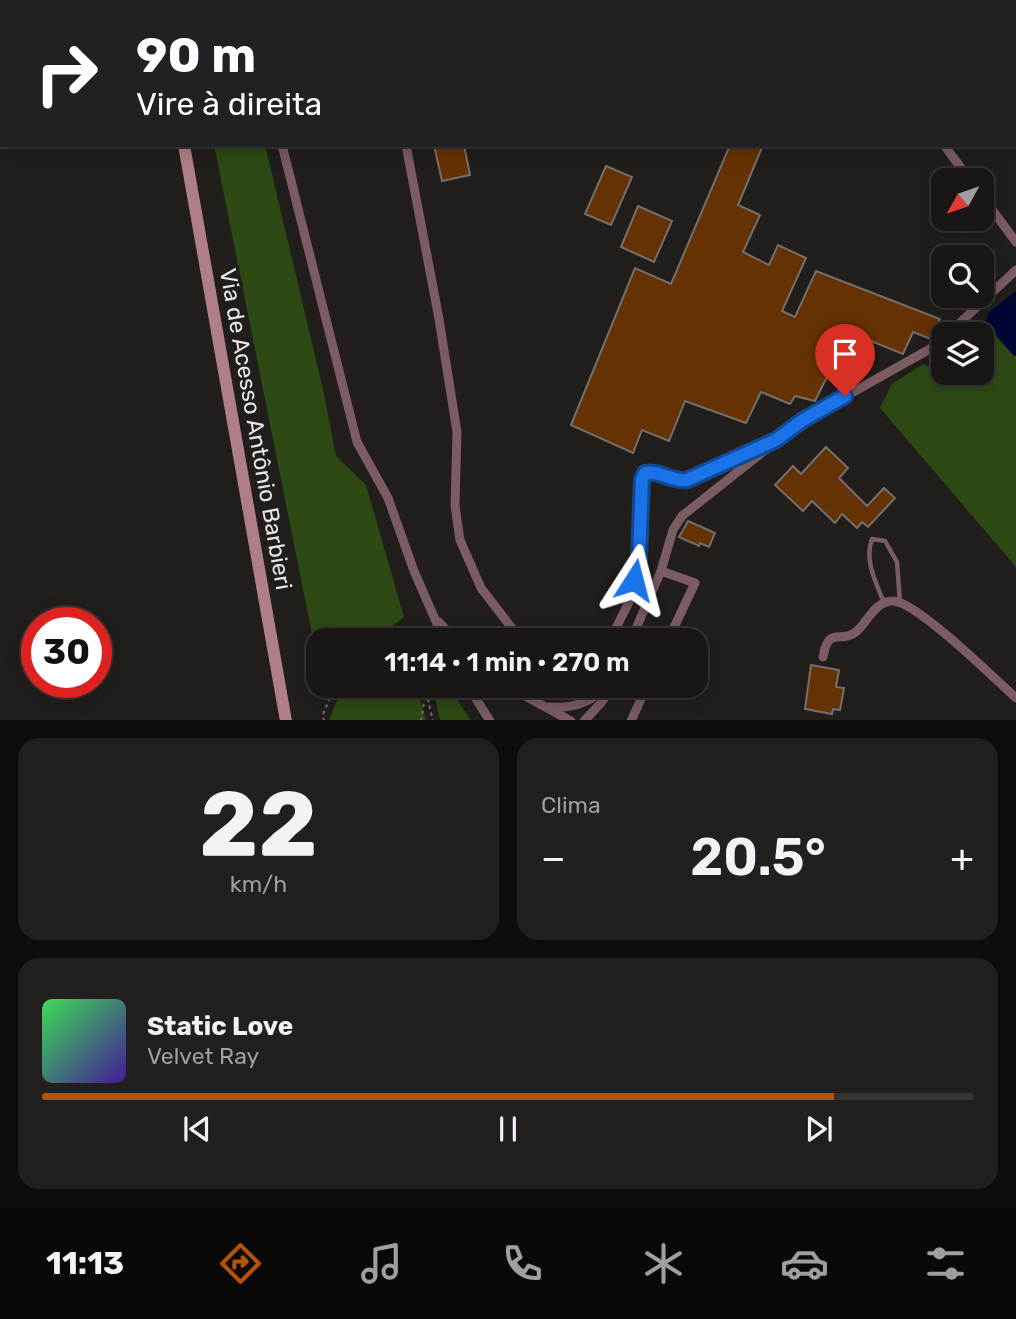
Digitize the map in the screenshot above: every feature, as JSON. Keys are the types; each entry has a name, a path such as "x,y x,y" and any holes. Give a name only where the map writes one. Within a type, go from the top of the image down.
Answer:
{"main road":[{"name":"Via de Acesso Antônio Barbieri","path":"184,147 286,720"}],"street":[{"path":"283,147 357,442 388,498 439,628"},
{"path":"406,147 457,432 455,506 460,540 481,588 512,628"},
{"path":"945,147 961,168"},
{"path":"994,212 1016,242"},
{"path":"961,322 1016,270"},
{"path":"636,628 661,571 673,530 682,516 803,420 931,348"},
{"path":"616,628 629,602 639,558 643,475 653,472 672,480 687,480 776,440"},
{"path":"661,571 695,583 674,628"},
{"path":"823,657 826,643 830,639 852,634 884,603 900,603 929,621 1016,698"},
{"path":"433,615 445,628"},
{"path":"475,698 489,720"},
{"path":"529,698 571,720"},
{"path":"545,707 565,708 581,705 591,698"},
{"path":"584,720 603,698"},
{"path":"631,720 641,698"}],"lane":[{"path":"884,603 869,558 868,548 872,539 885,541 897,562 900,603"}],"path":[{"path":"324,720 323,714 330,698"},
{"path":"421,720 425,698"},
{"path":"428,698 433,720"}],"green space":[{"path":"214,147 265,147 323,389 336,456 366,485 404,617 390,628 311,628"},
{"path":"994,333 1016,356 1016,567 880,408 892,384 923,364 931,367 931,385 994,385"},
{"path":"338,698 420,698 426,720 329,720"},
{"path":"435,698 456,698 471,720 440,720"}],"water":[{"path":"1016,291 1016,356 994,333 994,322 985,322 989,312"}],"building":[{"path":"434,147 464,147 470,175 442,181"},
{"path":"729,147 762,147 738,205 760,215 743,252 769,265 778,245 806,258 782,311 795,317 816,271 940,319 939,322 931,322 931,339 913,332 903,354 849,332 815,401 795,396 790,404 761,392 746,423 685,401 669,441 642,430 633,453 571,425 635,268 671,284"},
{"path":"606,166 632,177 611,225 585,214"},
{"path":"638,206 672,221 654,262 621,247"},
{"path":"826,447 848,468 839,478 867,506 884,488 895,498 868,527 862,522 857,528 842,514 835,523 812,501 803,511 775,485 793,466 801,474"},
{"path":"688,521 715,533 709,547 700,543 699,546 679,537"},
{"path":"811,665 839,670 836,687 844,688 840,710 833,709 832,714 805,709"}],"route":[{"path":"634,580 639,558 642,479 645,473 653,472 672,480 687,480 776,440 803,420 845,396"}]}
